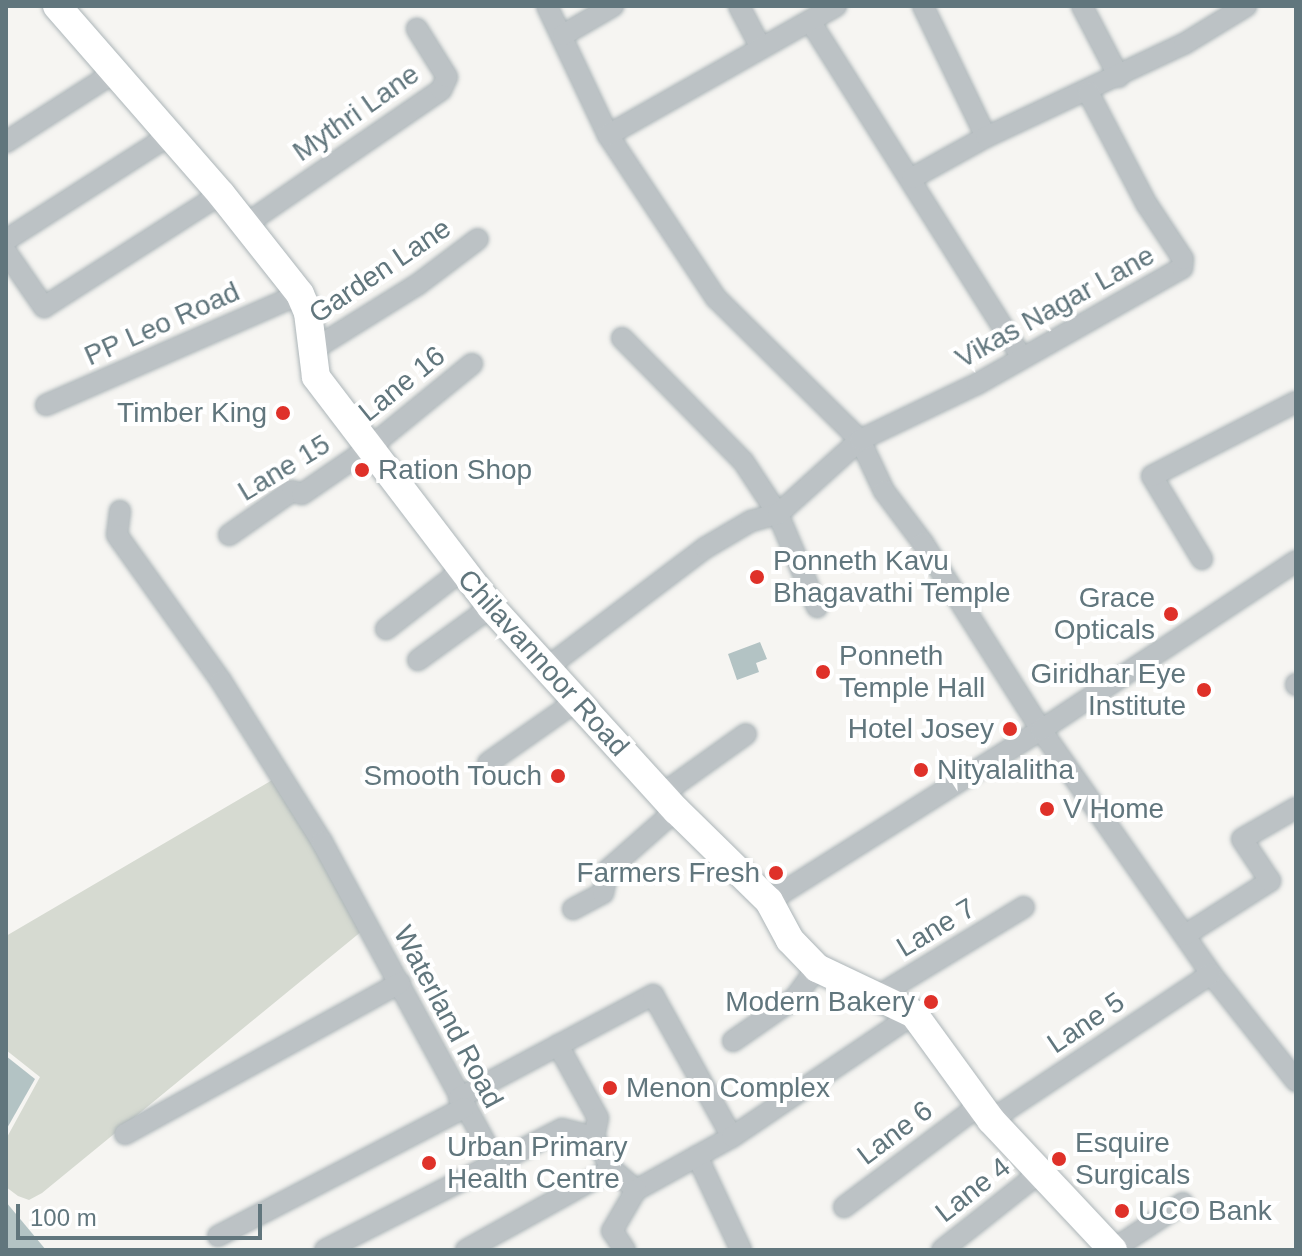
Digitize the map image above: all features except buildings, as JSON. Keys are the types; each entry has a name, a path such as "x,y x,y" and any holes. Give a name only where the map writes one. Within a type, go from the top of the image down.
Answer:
{"street":[{"name":"Chilavannoor Road","path":"57,6 221,194 300,294 314,349 316,377 491,607 669,802 769,901 790,940 817,968 914,1014 986,1112 1112,1250"},
{"path":"547,6 608,135 716,298 860,440 884,491 943,574 1041,730 1211,974 1296,1081"},
{"path":"563,35 613,6"},
{"path":"739,6 761,48"},
{"path":"608,135 836,6"},
{"path":"923,6 986,137"},
{"path":"1082,6 1119,77"},
{"path":"912,178 986,137 1119,77 1246,6"},
{"path":"810,21 912,178 1022,358"},
{"name":"Mythri Lane","path":"246,224 441,90 447,77 417,29"},
{"path":"6,142 115,72"},
{"name":"Vikas Nagar Lane","path":"778,514 860,440 1022,358 1182,268 1183,259 1146,203 1088,92"},
{"path":"6,240 170,135"},
{"path":"6,252 44,307 221,194"},
{"name":"Garden Lane","path":"314,349 417,285 478,239"},
{"name":"PP Leo Road","path":"46,405 300,294"},
{"path":"622,338 743,461 778,514 817,607"},
{"name":"Lane 16","path":"369,448 472,364"},
{"path":"1202,559 1152,476 1296,402"},
{"name":"Lane 15","path":"229,535 292,491 302,494 369,448"},
{"name":"Waterland Road","path":"120,511 117,535 250,727 400,983 496,1163"},
{"path":"545,669 705,548 751,521 778,514"},
{"path":"769,901 1041,730 1296,561"},
{"path":"386,629 461,571"},
{"path":"418,660 491,607"},
{"path":"488,763 575,702"},
{"path":"573,909 603,893 608,870 669,802 746,734"},
{"path":"1185,935 1270,881 1242,839 1296,808"},
{"name":"Lane 7","path":"876,997 1024,907"},
{"path":"733,1041 795,998 817,968"},
{"name":"Lane 5","path":"986,1112 1211,974"},
{"path":"125,1134 400,983"},
{"path":"218,1236 653,995 732,1137"},
{"path":"625,1250 612,1231 636,1190 732,1137 914,1014"},
{"path":"558,1045 598,1118 594,1137 612,1169 636,1190"},
{"name":"Lane 6","path":"844,1207 986,1112"},
{"path":"325,1250 562,1129 594,1137"},
{"path":"697,1156 741,1250"},
{"path":"466,1250 612,1169"},
{"name":"Lane 4","path":"942,1250 1039,1173"},
{"path":"1112,1250 1183,1203"}],"shaded area":[{"path":"760,642 767,659 756,663 759,672 737,680 728,654"},
{"path":"274,779 362,931 42,1193 29,1200 18,1196 6,1187 6,1139 40,1077 6,1050 6,936"},
{"path":"6,1056 35,1079 6,1130"},
{"path":"6,1202 46,1250 6,1250"}],"place":[{"name":"Timber King","path":"283,413"},
{"name":"Ration Shop","path":"362,470"},
{"name":"Ponneth Kavu Bhagavathi Temple","path":"757,577"},
{"name":"Grace Opticals","path":"1171,614"},
{"name":"Ponneth Temple Hall","path":"823,672"},
{"name":"Giridhar Eye Institute","path":"1204,690"},
{"name":"Hotel Josey","path":"1010,729"},
{"name":"Nityalalitha","path":"921,770"},
{"name":"Smooth Touch","path":"558,776"},
{"name":"V Home","path":"1047,809"},
{"name":"Farmers Fresh","path":"776,873"},
{"name":"Modern Bakery","path":"931,1002"},
{"name":"Menon Complex","path":"610,1088"},
{"name":"Esquire Surgicals","path":"1059,1159"},
{"name":"Urban Primary Health Centre","path":"429,1163"},
{"name":"UCO Bank","path":"1122,1211"}]}
